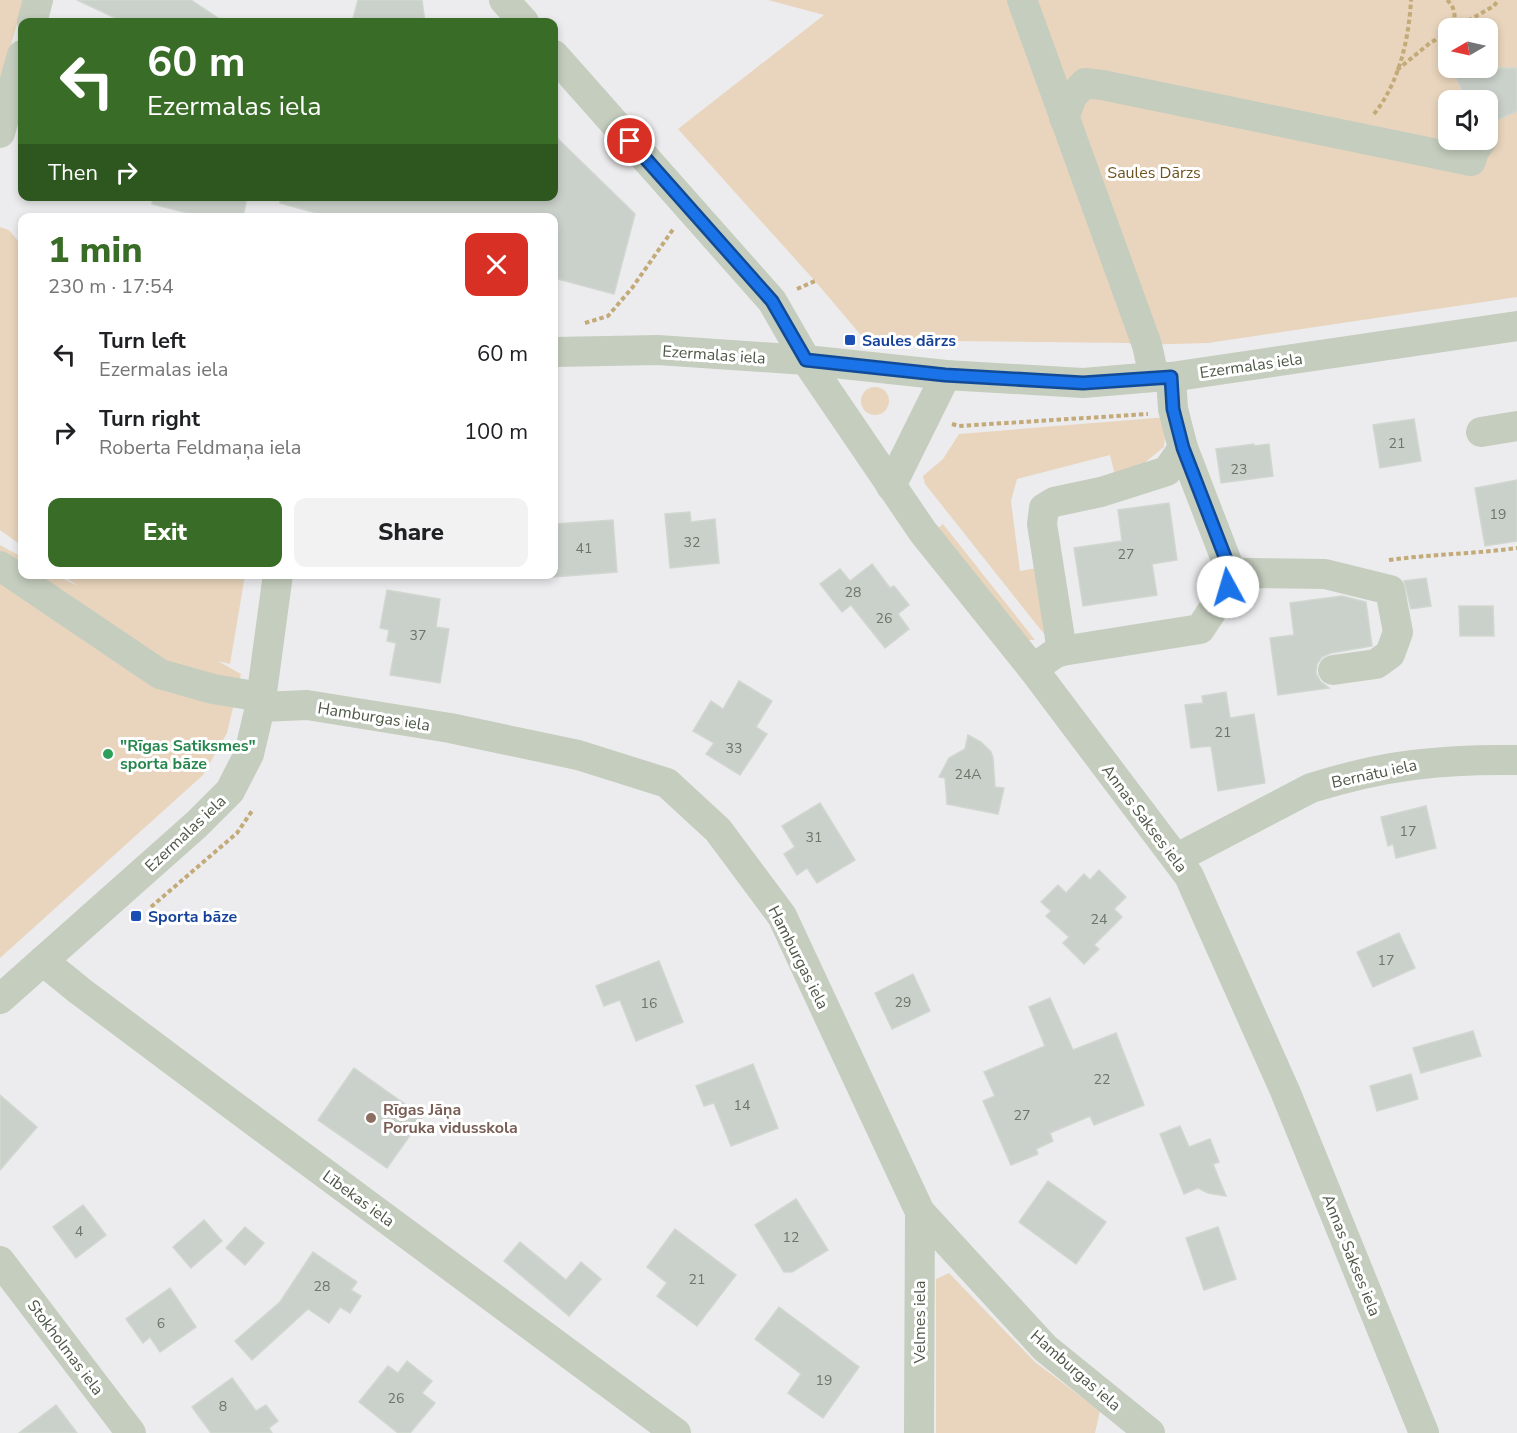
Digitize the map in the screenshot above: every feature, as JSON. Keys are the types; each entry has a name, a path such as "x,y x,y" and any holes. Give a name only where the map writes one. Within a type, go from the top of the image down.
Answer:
{"street":[{"path":"33,18 38,0"},
{"path":"504,0 520,18"},
{"path":"1022,0 1147,345 1162,377 1183,448 1232,575 1228,587 1200,628 1062,651 1033,669"},
{"name":"Annas Sakses iela","path":"558,60 772,301 806,360 923,532 1033,669 1189,876 1285,1091 1424,1433"},
{"path":"0,132 18,69"},
{"path":"1064,118 1071,96 1085,83 1114,87 1471,161 1474,150"},
{"name":"Ezermalas iela","path":"558,352 650,350 806,360 945,375 1083,383 1162,377 1517,326"},
{"path":"891,486 945,375"},
{"path":"1481,432 1517,426"},
{"path":"1062,651 1042,524 1044,508 1054,502 1101,492 1167,471 1183,448"},
{"name":"Hamburgas iela","path":"0,566 18,578"},
{"path":"1232,575 1243,573 1324,574 1390,590 1398,632 1390,654 1376,664 1333,670"},
{"name":"Hamburgas iela","path":"19,579 160,674 260,702 307,705 450,728 578,755 667,783 718,830 782,916 920,1212 1046,1348 1150,1433"},
{"name":"Ezermalas iela","path":"0,999 231,791 249,754 260,702 277,579"},
{"name":"Bernātu iela","path":"1177,858 1311,788 1352,775 1395,766 1441,761 1517,760"},
{"name":"Lībekas iela","path":"43,961 80,992 676,1433"},
{"name":"Velmes iela","path":"919,1433 920,1212"},
{"name":"Stokholmas iela","path":"0,1261 132,1433"}],"path":[{"path":"1387,98 1410,22 1411,0"},
{"path":"1447,0 1452,4 1456,18"},
{"path":"1472,18 1494,6 1498,0"},
{"path":"1397,70 1438,38"},
{"path":"585,323 608,316 632,288 676,224"},
{"path":"1383,561 1517,548"}],"green space":[{"path":"0,0 24,0 18,18 0,82"},
{"name":"Saules Dārzs","path":"768,0 1517,0 1517,297 1208,343 1137,345 1128,343 865,340 678,129 824,15"},
{"path":"0,227 9,230 18,241 18,543 0,530"},
{"path":"875,387 885,391 889,401 885,411 875,415 865,411 861,401 865,391"},
{"path":"1167,417 1164,447 1137,469 1115,475 1110,455 1017,479 1011,501 1020,571 1037,568 1044,634 925,484 923,476 943,459 959,434"},
{"path":"943,524 1035,640 1024,640 936,530"},
{"name":"\"Rīgas Satiksmes\" sporta bāze","path":"0,545 18,555 18,579 63,579 78,586 68,579 244,579 230,664 218,661 241,674 227,733 203,775 0,958"},
{"path":"949,1273 1035,1362 1100,1411 1095,1433 936,1433 936,1279"}],"building":[{"path":"77,0 191,0 218,18 115,18"},
{"path":"358,0 422,0 424,18 353,18"},
{"path":"1498,68 1517,68 1517,111 1498,120 1498,90 1462,90 1456,78 1498,78"},
{"path":"558,139 635,214 614,294 558,279 558,213 316,213 280,203 280,201 558,201"},
{"path":"152,201 246,201 244,213 187,213 152,204"},
{"path":"1414,419 1421,461 1380,468 1373,425"},
{"path":"1254,444 1254,446 1269,444 1273,476 1221,483 1216,449"},
{"path":"1517,480 1517,541 1485,546 1475,488"},
{"path":"1169,503 1177,560 1152,564 1157,595 1083,606 1074,548 1122,541 1118,510"},
{"path":"690,512 691,522 715,519 719,563 670,568 665,514"},
{"path":"613,520 617,572 558,577 558,524"},
{"path":"872,564 890,588 894,586 909,605 898,614 909,629 885,648 851,605 842,612 820,584 840,569 850,581"},
{"path":"1426,578 1431,606 1411,609 1404,581"},
{"path":"387,590 440,599 436,627 449,629 440,683 390,675 396,643 387,641 389,630 380,628"},
{"path":"1342,596 1366,602 1372,646 1331,653 1322,657 1317,664 1316,673 1320,681 1329,688 1278,695 1270,638 1294,635 1290,603"},
{"path":"1459,606 1493,606 1494,636 1460,636"},
{"path":"739,681 772,701 756,727 767,734 740,775 706,754 714,743 693,731 711,701 723,709"},
{"path":"1226,692 1230,718 1254,714 1265,783 1218,791 1211,746 1191,748 1185,705 1203,703 1202,696"},
{"path":"968,735 981,742 991,752 995,787 1004,788 998,814 947,804 945,778 939,777 949,758 965,749"},
{"path":"820,803 855,860 817,883 807,868 797,875 784,854 795,847 782,826"},
{"path":"1426,806 1436,848 1396,858 1393,844 1388,846 1381,817"},
{"path":"1099,870 1126,897 1114,909 1122,917 1094,945 1099,949 1084,964 1063,943 1069,937 1046,916 1051,911 1041,902 1058,885 1066,893 1084,874 1090,880"},
{"path":"1399,933 1415,968 1373,987 1357,952"},
{"path":"659,961 683,1022 636,1041 620,1000 604,1006 596,986"},
{"path":"913,974 930,1011 892,1029 875,993"},
{"path":"1050,998 1073,1050 1116,1033 1144,1105 1094,1125 1090,1116 1050,1133 1053,1141 1036,1149 1038,1154 1011,1165 983,1101 995,1096 984,1072 1045,1046 1029,1007"},
{"path":"1473,1031 1481,1056 1421,1073 1413,1048"},
{"path":"753,1064 778,1128 731,1146 714,1103 704,1106 696,1086"},
{"name":"Rīgas Jāņa Poruka vidusskola","path":"354,1068 423,1117 387,1168 318,1120"},
{"path":"1411,1074 1418,1099 1377,1111 1370,1086"},
{"path":"0,1095 37,1127 0,1170"},
{"path":"1180,1126 1189,1147 1210,1139 1219,1162 1213,1164 1226,1196 1208,1193 1198,1188 1184,1194 1160,1134"},
{"path":"1048,1181 1106,1222 1076,1264 1019,1222"},
{"path":"796,1199 828,1250 792,1272 784,1272 755,1225"},
{"path":"83,1205 106,1235 76,1258 53,1227"},
{"path":"204,1220 222,1241 191,1268 173,1247"},
{"path":"245,1227 264,1243 245,1265 226,1248"},
{"path":"1218,1227 1236,1279 1204,1290 1186,1238"},
{"path":"675,1229 736,1275 697,1326 657,1296 667,1283 647,1267"},
{"path":"520,1242 566,1280 581,1262 601,1279 569,1316 504,1261"},
{"path":"313,1252 357,1282 351,1290 361,1296 350,1313 340,1307 329,1323 308,1309 252,1360 235,1341 280,1302"},
{"path":"170,1288 196,1327 160,1352 150,1337 143,1343 126,1319"},
{"path":"779,1307 859,1367 823,1418 788,1393 801,1374 755,1339"},
{"path":"407,1361 432,1381 422,1393 435,1403 410,1433 398,1433 359,1402 388,1366 398,1373"},
{"path":"232,1378 256,1411 266,1405 278,1421 269,1428 272,1433 211,1433 192,1407"},
{"path":"56,1405 77,1433 19,1433"}],"place":[{"name":"Saules dārzs","path":"850,340"},
{"name":"\"Rīgas Satiksmes\" sporta bāze","path":"108,754"},
{"name":"Sporta bāze","path":"136,916"},
{"name":"Rīgas Jāņa Poruka vidusskola","path":"371,1118"}],"route":[{"path":"630,141 772,301 806,360 945,375 1083,383 1171,377 1173,409 1183,448 1232,575 1228,587"}]}
